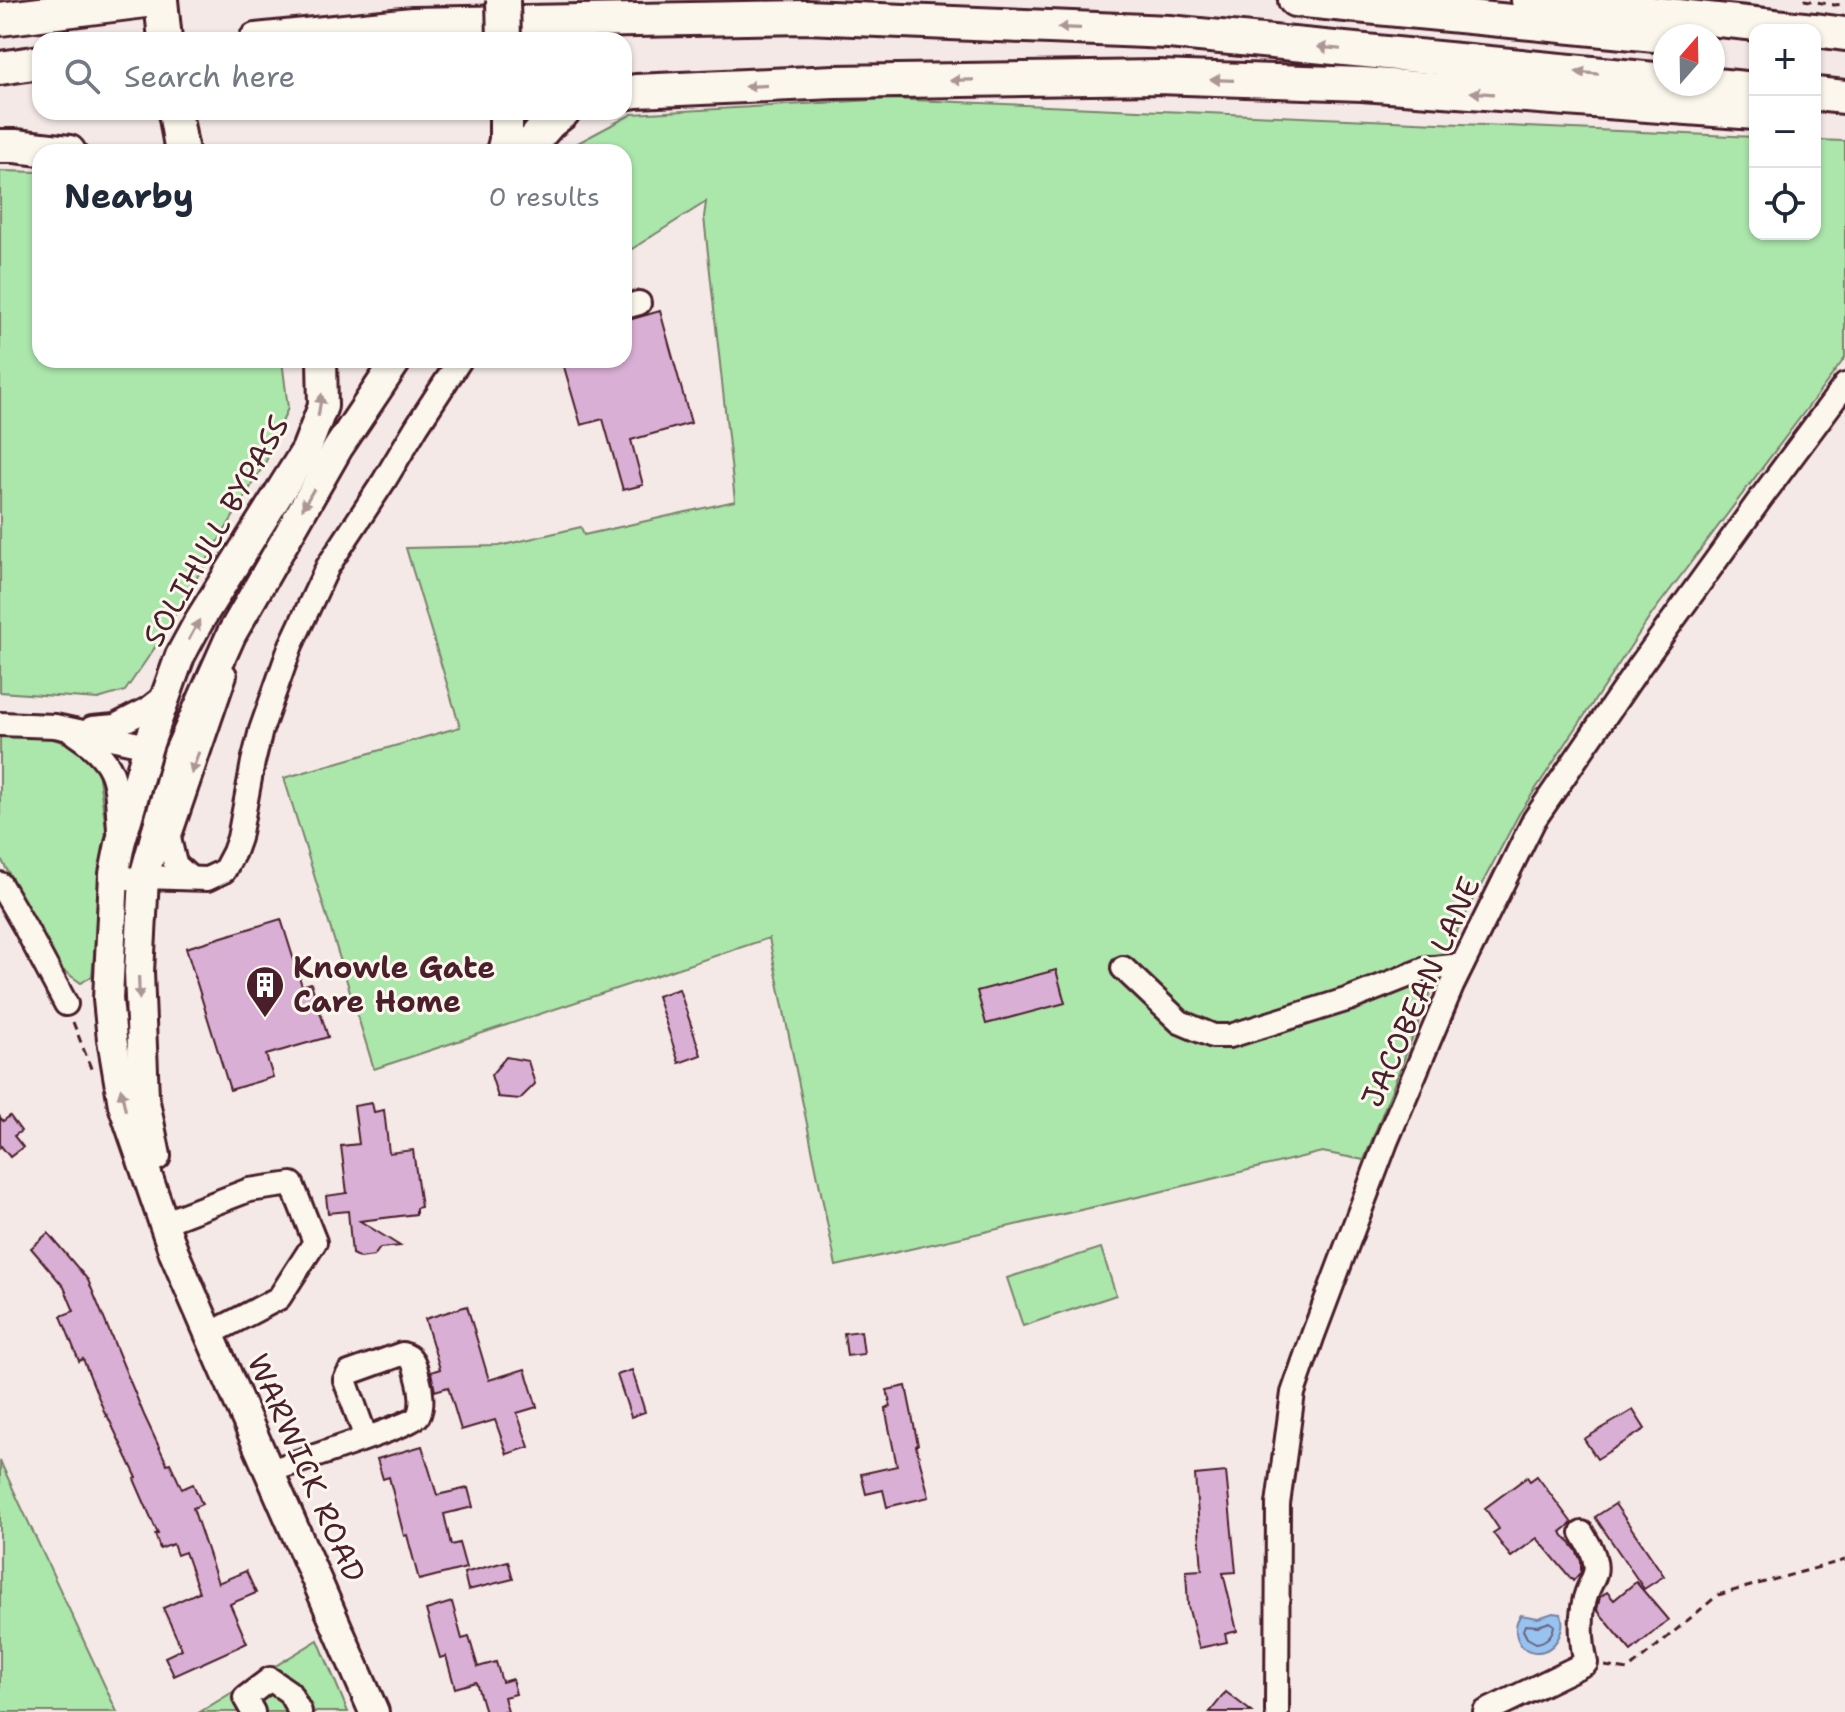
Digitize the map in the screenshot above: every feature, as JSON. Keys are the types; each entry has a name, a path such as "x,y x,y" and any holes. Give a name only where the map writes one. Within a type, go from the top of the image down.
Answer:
{"highway":[{"path":"0,19 153,0"},
{"path":"161,0 164,32"},
{"path":"503,0 504,32"},
{"path":"1295,0 1653,35"},
{"path":"1528,0 1757,24"},
{"path":"334,32 413,24 806,17 1169,32 1653,79"},
{"path":"1821,31 1845,34"},
{"path":"1725,42 1749,45"},
{"path":"1821,53 1845,55"},
{"path":"0,68 32,63"},
{"path":"632,93 834,82 1157,77 1362,84 1749,113"},
{"path":"1725,86 1749,88"},
{"path":"1821,95 1845,97"},
{"path":"1821,116 1845,116"},
{"path":"176,120 181,144"},
{"path":"505,144 506,120"},
{"path":"531,144 553,120"},
{"path":"0,146 32,148"}],"main road":[{"name":"SOLIHULL BYPASS","path":"174,1253 123,1105 112,1039 108,999 114,874 148,746 180,656 306,450 323,406 322,368"},
{"path":"174,1253 144,1097 136,878 178,754 231,635 338,448 392,368"},
{"path":"148,746 163,740 171,730 188,687 231,609 272,562"},
{"name":"WARWICK ROAD","path":"174,1253 374,1712"}],"street":[{"path":"136,878 207,879 224,871 239,838 261,730 291,645 328,566 455,368"},
{"name":"JACOBEAN LANE","path":"1277,1712 1278,1504 1293,1393 1386,1142 1462,965 1534,820 1639,667 1845,385"},
{"path":"190,878 175,864 169,838 225,676 231,635"},
{"path":"67,729 115,726 148,709 166,695"},
{"path":"0,724 33,724 67,729 148,746"},
{"path":"67,729 95,747 106,759 116,784 120,847 136,878 108,999"},
{"path":"0,884 66,1004"},
{"path":"1123,968 1180,1022 1213,1036 1230,1036 1349,999 1425,969 1462,965"},
{"path":"168,1221 249,1190 292,1184 315,1242 279,1298 210,1334"},
{"path":"270,1471 366,1438"},
{"path":"1485,1712 1586,1663 1583,1609 1586,1593 1596,1574 1592,1551 1582,1533"},
{"path":"253,1712 245,1698 270,1679 289,1692 300,1712"}],"path":[{"path":"1804,0 1845,4"},
{"path":"1586,1663 1628,1670 1718,1595 1845,1560"}],"green space":[{"path":"890,99 1749,137 1749,240 1821,240 1821,140 1845,141 1845,358 1652,614 1519,814 1448,948 1364,1160 1322,1152 836,1266 769,938 374,1069 284,778 460,727 406,548 499,546 581,527 584,535 735,501 704,217 706,202 632,249 632,144 576,144 621,120 632,120 632,114"},
{"path":"0,171 32,172 32,368 283,368 288,408 266,461 158,643 125,691 98,699 0,692"},
{"path":"29,731 80,748 98,771 106,828 92,976 81,983 60,968 0,857 0,735"},
{"path":"1101,1248 1116,1295 1023,1326 1007,1278"},
{"path":"0,1461 117,1712 0,1712"},
{"path":"318,1640 348,1712 200,1712"}],"water":[{"path":"1561,1614 1562,1626 1550,1648 1538,1652 1520,1644 1516,1626 1521,1615 1538,1618"}],"building":[{"path":"660,311 691,423 631,440 643,485 623,490 603,419 581,425 564,368 632,368 632,319"},
{"name":"Knowle Gate Care Home","path":"281,919 302,986 311,983 328,1037 266,1055 273,1077 230,1090 186,948"},
{"path":"1056,970 1065,1003 986,1024 977,991"},
{"path":"679,989 701,1055 679,1063 657,996"},
{"path":"506,1057 528,1061 535,1084 520,1099 498,1097 491,1075"},
{"path":"372,1103 374,1112 384,1110 389,1153 413,1150 421,1207 416,1208 416,1214 360,1221 400,1246 380,1248 374,1256 360,1258 352,1254 348,1211 328,1213 326,1196 347,1193 341,1146 359,1144 354,1106"},
{"path":"10,1116 21,1131 14,1136 23,1147 10,1157 0,1147 0,1117 3,1121"},
{"path":"48,1233 88,1280 167,1464 170,1463 182,1489 193,1484 202,1504 193,1508 218,1583 246,1571 256,1593 230,1604 247,1643 174,1676 165,1657 182,1649 163,1608 199,1592 185,1552 177,1555 173,1544 160,1549 155,1534 158,1534 134,1479 137,1478 106,1416 83,1359 79,1361 61,1316 74,1311 64,1287 31,1248"},
{"path":"467,1306 489,1380 525,1369 537,1407 517,1413 529,1447 507,1454 495,1420 461,1430 448,1387 435,1391 431,1372 440,1369 425,1319"},
{"path":"861,1331 864,1354 847,1356 844,1333"},
{"path":"632,1370 645,1412 631,1417 617,1375"},
{"path":"906,1386 929,1497 887,1507 883,1490 866,1494 861,1474 897,1466 885,1408 891,1407 887,1390"},
{"path":"1633,1410 1645,1429 1597,1459 1584,1439"},
{"path":"422,1446 437,1495 468,1488 473,1507 444,1514 451,1545 459,1543 466,1568 419,1580 389,1477 383,1479 377,1459"},
{"path":"1226,1472 1236,1572 1223,1573 1237,1631 1225,1634 1227,1642 1199,1648 1188,1606 1186,1571 1202,1570 1195,1475"},
{"path":"1537,1476 1572,1523 1561,1532 1581,1561 1581,1572 1573,1581 1537,1538 1511,1557 1493,1533 1499,1529 1485,1508 1527,1477 1530,1481"},
{"path":"1615,1504 1664,1576 1644,1589 1595,1517"},
{"path":"508,1561 513,1579 468,1590 464,1573"},
{"path":"1636,1582 1668,1620 1631,1651 1597,1610 1600,1597 1607,1592 1614,1600"},
{"path":"452,1602 462,1639 469,1637 478,1667 496,1662 502,1682 512,1679 516,1694 504,1697 508,1712 485,1712 476,1682 455,1688 446,1656 440,1658 426,1610"},
{"path":"1226,1692 1252,1712 1210,1712"}],"place":[{"name":"Knowle Gate Care Home","path":"265,1019"}]}
